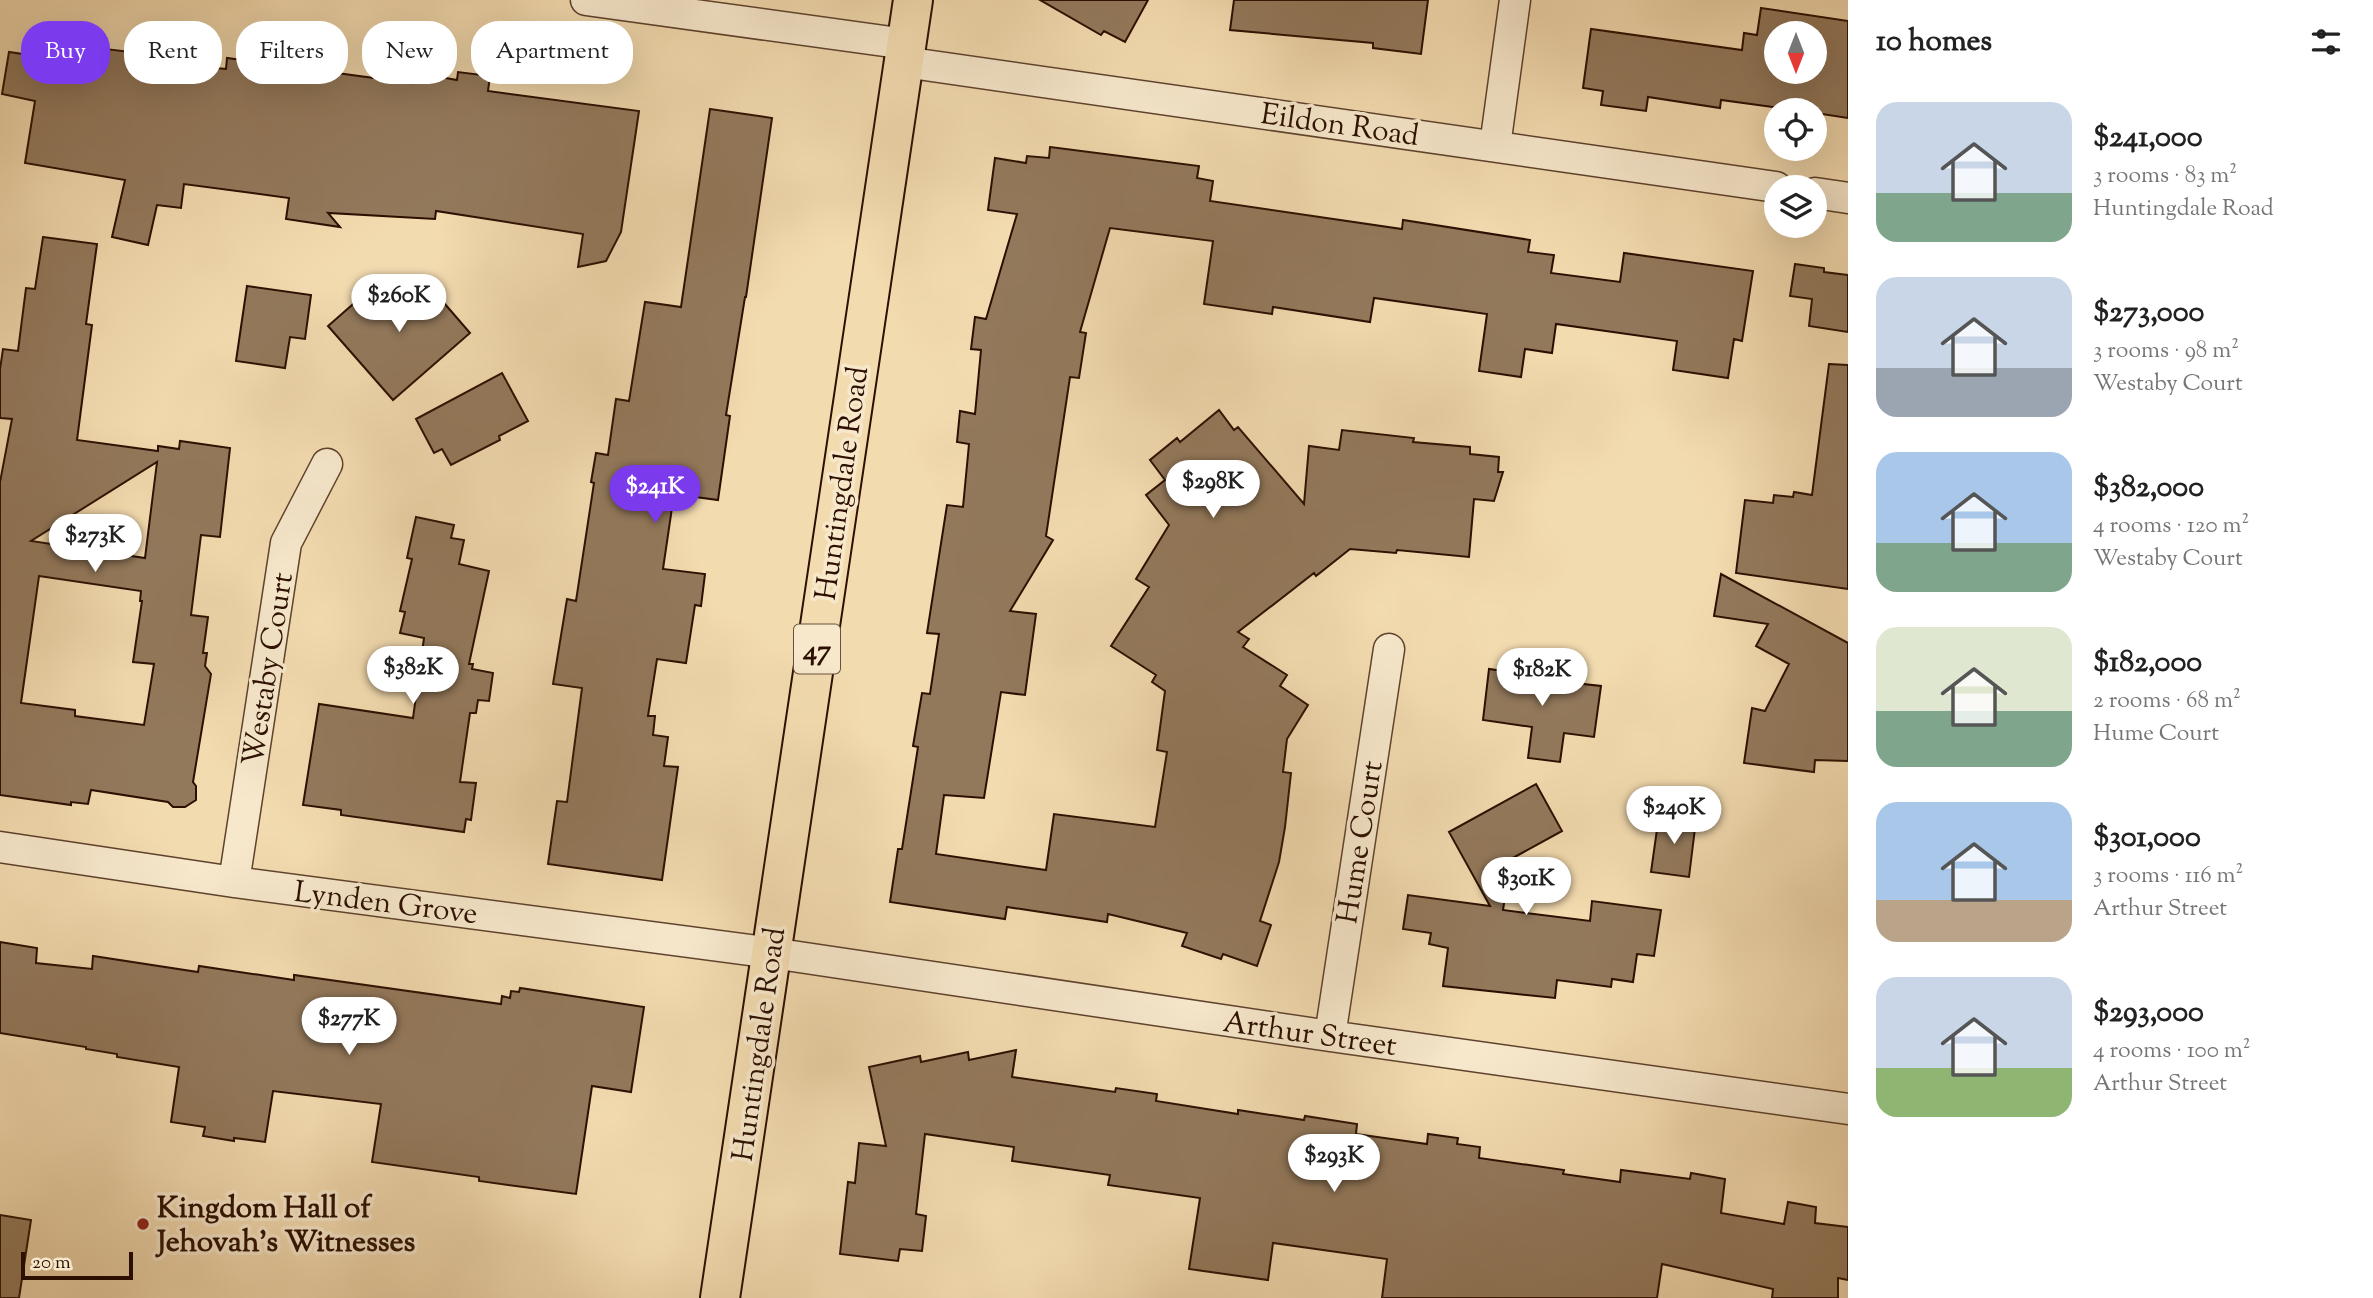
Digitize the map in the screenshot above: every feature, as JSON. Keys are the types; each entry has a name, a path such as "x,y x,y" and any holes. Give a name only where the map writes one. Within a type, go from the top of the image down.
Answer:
{"main road":[{"name":"Huntingdale Road","path":"720,1298 913,0"}],"street":[{"name":"Eildon Road","path":"586,0 1495,146 1764,185"},
{"path":"1495,146 1516,0"},
{"path":"1827,195 1848,198"},
{"name":"Westaby Court","path":"234,882 286,543 327,464"},
{"name":"Hume Court","path":"1330,1036 1389,649"},
{"name":"Lynden Grove","path":"0,847 234,882 772,953"},
{"name":"Arthur Street","path":"772,953 1848,1109"}],"building":[{"path":"1040,0 1148,0 1125,42 1104,31 1101,35"},
{"path":"1234,0 1428,0 1421,54 1373,48 1373,43 1230,30"},
{"path":"1761,8 1848,21 1848,118 1827,115 1827,98 1764,98 1764,106 1721,100 1720,108 1648,97 1646,111 1601,105 1603,91 1583,88 1591,29 1742,50 1744,33 1757,35"},
{"path":"110,50 124,51 124,84 222,84 222,69 226,69 227,58 236,59 236,84 348,84 348,74 362,76 362,84 457,84 458,72 471,74 471,84 489,84 488,91 639,111 621,232 606,261 578,267 583,234 436,211 435,219 328,213 340,227 286,219 289,198 184,184 181,208 157,205 148,245 112,237 125,180 25,163 35,101 2,94 9,52 21,54 21,84 110,84"},
{"path":"710,109 772,118 726,415 730,416 718,500 674,494 663,569 705,574 701,606 695,605 686,663 657,659 648,716 655,716 653,735 668,737 664,766 678,767 662,880 548,864 557,801 567,802 582,688 553,684 567,599 576,601 596,453 608,455 616,399 629,401 645,302 681,307"},
{"path":"1050,147 1199,166 1197,178 1213,181 1210,201 1402,229 1403,220 1530,240 1528,252 1554,255 1551,273 1620,282 1624,253 1753,271 1742,341 1734,339 1728,378 1673,370 1677,341 1556,324 1552,353 1525,349 1521,377 1479,371 1487,314 1374,298 1370,322 1273,307 1272,314 1204,304 1213,241 1110,228 1080,332 1086,333 1079,378 1070,377 1046,536 1053,540 1010,611 1036,614 1025,695 1001,692 984,798 944,795 936,854 1046,870 1054,814 1155,827 1167,752 1157,750 1165,691 1152,682 1156,675 1111,646 1149,587 1136,579 1169,525 1146,495 1165,480 1150,460 1177,438 1180,442 1219,410 1234,430 1238,427 1304,504 1309,446 1339,450 1342,430 1414,438 1413,442 1470,447 1470,454 1499,457 1498,472 1503,472 1494,501 1474,499 1469,557 1397,550 1396,553 1350,549 1316,576 1314,573 1238,632 1249,639 1243,647 1287,675 1280,686 1308,705 1287,739 1283,772 1291,773 1285,827 1279,862 1260,921 1271,925 1257,966 1223,954 1221,959 1182,946 1187,933 1108,914 1107,922 1007,907 1005,919 890,902 898,849 902,849 918,747 913,746 922,693 930,694 939,634 927,633 947,505 963,507 969,444 957,442 960,411 975,414 981,350 971,349 975,317 986,319 1017,214 988,210 995,158 1026,163 1027,156 1049,158"},
{"path":"43,237 97,244 86,324 92,325 77,440 158,451 158,446 179,449 180,441 230,448 220,537 201,535 191,615 208,617 203,653 207,653 205,666 211,674 193,782 196,786 196,800 185,807 173,807 168,802 91,790 88,804 71,802 71,805 0,795 0,482 12,419 0,418 0,369 3,349 18,351 26,288 35,289","holes":["157,462 145,558 31,541","39,576 141,591 142,601 133,662 154,664 144,725 75,716 75,710 21,703"]},
{"path":"1795,264 1848,275 1848,332 1809,326 1812,299 1790,296"},
{"path":"384,277 403,299 425,281 470,333 393,400 328,326"},
{"path":"247,286 311,295 305,339 290,337 285,368 236,361"},
{"path":"1829,364 1848,365 1848,589 1736,573 1745,500 1773,503 1774,495 1793,497 1794,492 1812,495"},
{"path":"502,373 528,421 499,436 500,440 451,465 442,449 434,453 416,419"},
{"path":"416,517 454,525 451,538 464,540 459,564 489,571 469,664 473,664 472,669 493,673 489,701 478,700 476,713 470,713 460,782 476,783 471,820 466,819 464,832 341,815 341,810 303,805 319,704 413,718 424,638 400,633 405,612 400,611 412,559 407,558"},
{"path":"1721,574 1848,643 1848,761 1815,760 1814,772 1744,763 1752,708 1765,711 1789,664 1756,646 1768,624 1714,616"},
{"path":"1523,668 1557,673 1556,681 1601,686 1594,737 1564,733 1560,762 1528,758 1532,727 1483,720 1489,669 1523,674"},
{"path":"1536,784 1562,831 1511,859 1503,910 1590,921 1592,901 1661,910 1654,956 1637,954 1633,982 1612,979 1611,987 1557,980 1555,998 1443,986 1448,948 1429,944 1431,933 1403,929 1408,895 1490,906 1449,832"},
{"path":"1659,815 1696,820 1689,877 1651,872"},
{"path":"0,942 37,948 36,963 92,969 93,956 198,972 199,966 294,980 294,975 501,1004 502,996 510,998 511,991 519,992 520,988 644,1007 631,1092 592,1086 576,1194 479,1181 479,1177 372,1162 381,1104 273,1091 265,1142 203,1136 205,1127 171,1122 179,1067 117,1057 117,1054 86,1047 0,1033"},
{"path":"1016,1050 1012,1077 1115,1092 1116,1088 1157,1094 1156,1101 1238,1114 1238,1110 1304,1120 1305,1116 1357,1124 1356,1134 1427,1144 1428,1134 1458,1138 1457,1144 1480,1147 1479,1158 1564,1170 1563,1174 1620,1182 1621,1170 1690,1179 1691,1173 1725,1179 1721,1213 1784,1224 1788,1202 1816,1207 1815,1223 1848,1227 1848,1280 1838,1278 1838,1298 1772,1298 1773,1289 1662,1264 1657,1298 1382,1298 1387,1259 1273,1243 1268,1280 1189,1269 1200,1198 1108,1185 1110,1175 1012,1161 1014,1147 925,1134 916,1214 926,1216 922,1251 900,1249 898,1261 840,1254 848,1182 855,1183 859,1143 886,1146 869,1067 920,1056 921,1062 968,1052 969,1060"},
{"path":"0,1215 31,1220 19,1298 0,1298"}],"place":[{"name":"Kingdom Hall of Jehovah's Witnesses","path":"143,1224"}]}
